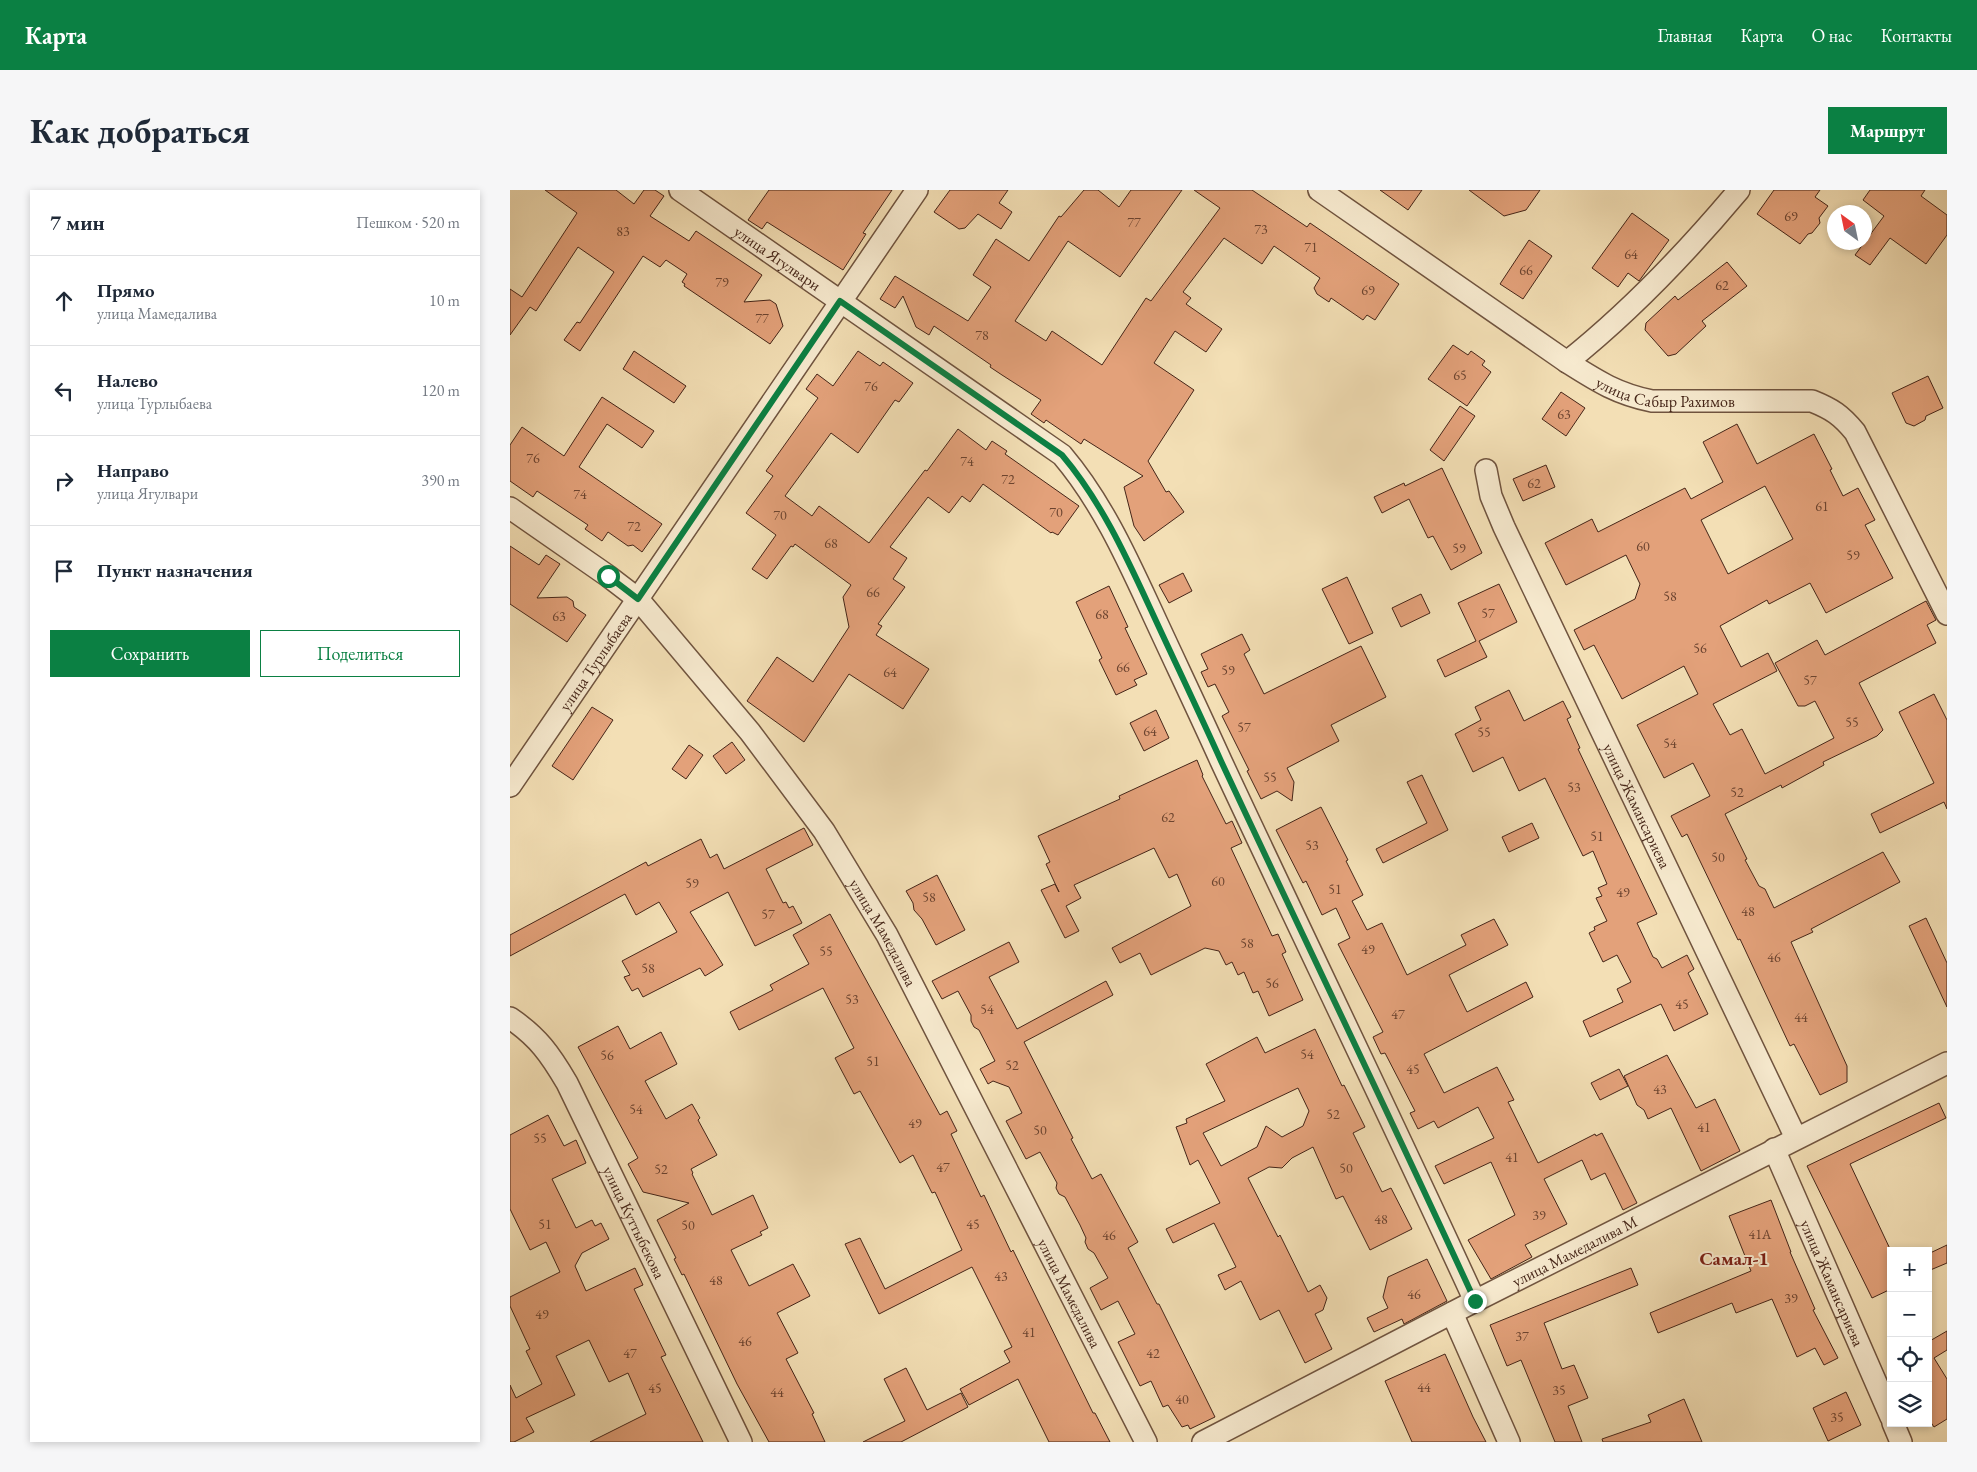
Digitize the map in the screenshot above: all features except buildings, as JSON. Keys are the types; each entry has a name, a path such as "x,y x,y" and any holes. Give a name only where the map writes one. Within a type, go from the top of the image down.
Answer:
{"street":[{"name":"улица Ягулвари","path":"680,190 1062,455 1082,478 1101,509 1134,573 1475,1301"},
{"name":"улица Турлыбаева","path":"510,786 917,190"},
{"name":"улица Сабыр Рахимов","path":"1318,190 1568,362 1608,387 1629,396 1652,401 1812,401 1832,409 1855,432 1947,614"},
{"path":"1568,362 1596,339 1692,246 1739,190"},
{"name":"улица Жамансариева","path":"1486,470 1491,496 1504,527 1796,1138"},
{"name":"улица Мамедалива","path":"510,508 638,599 750,732 824,831 887,935 1146,1442"},
{"name":"улица Куттыбекова","path":"510,1018 544,1046 567,1083 741,1442"},
{"name":"улица Мамедалива М","path":"1203,1442 1475,1301 1947,1063"},
{"name":"улица Жамансариева","path":"1774,1149 1887,1408"},
{"path":"1452,1313 1510,1442"},
{"path":"1895,1427 1902,1442"}],"district":[{"name":"Самал-1","path":"1734,1258"}],"route":[{"path":"608,576 638,599 840,301 1062,455 1082,478 1101,509 1134,573 1475,1301"}]}
